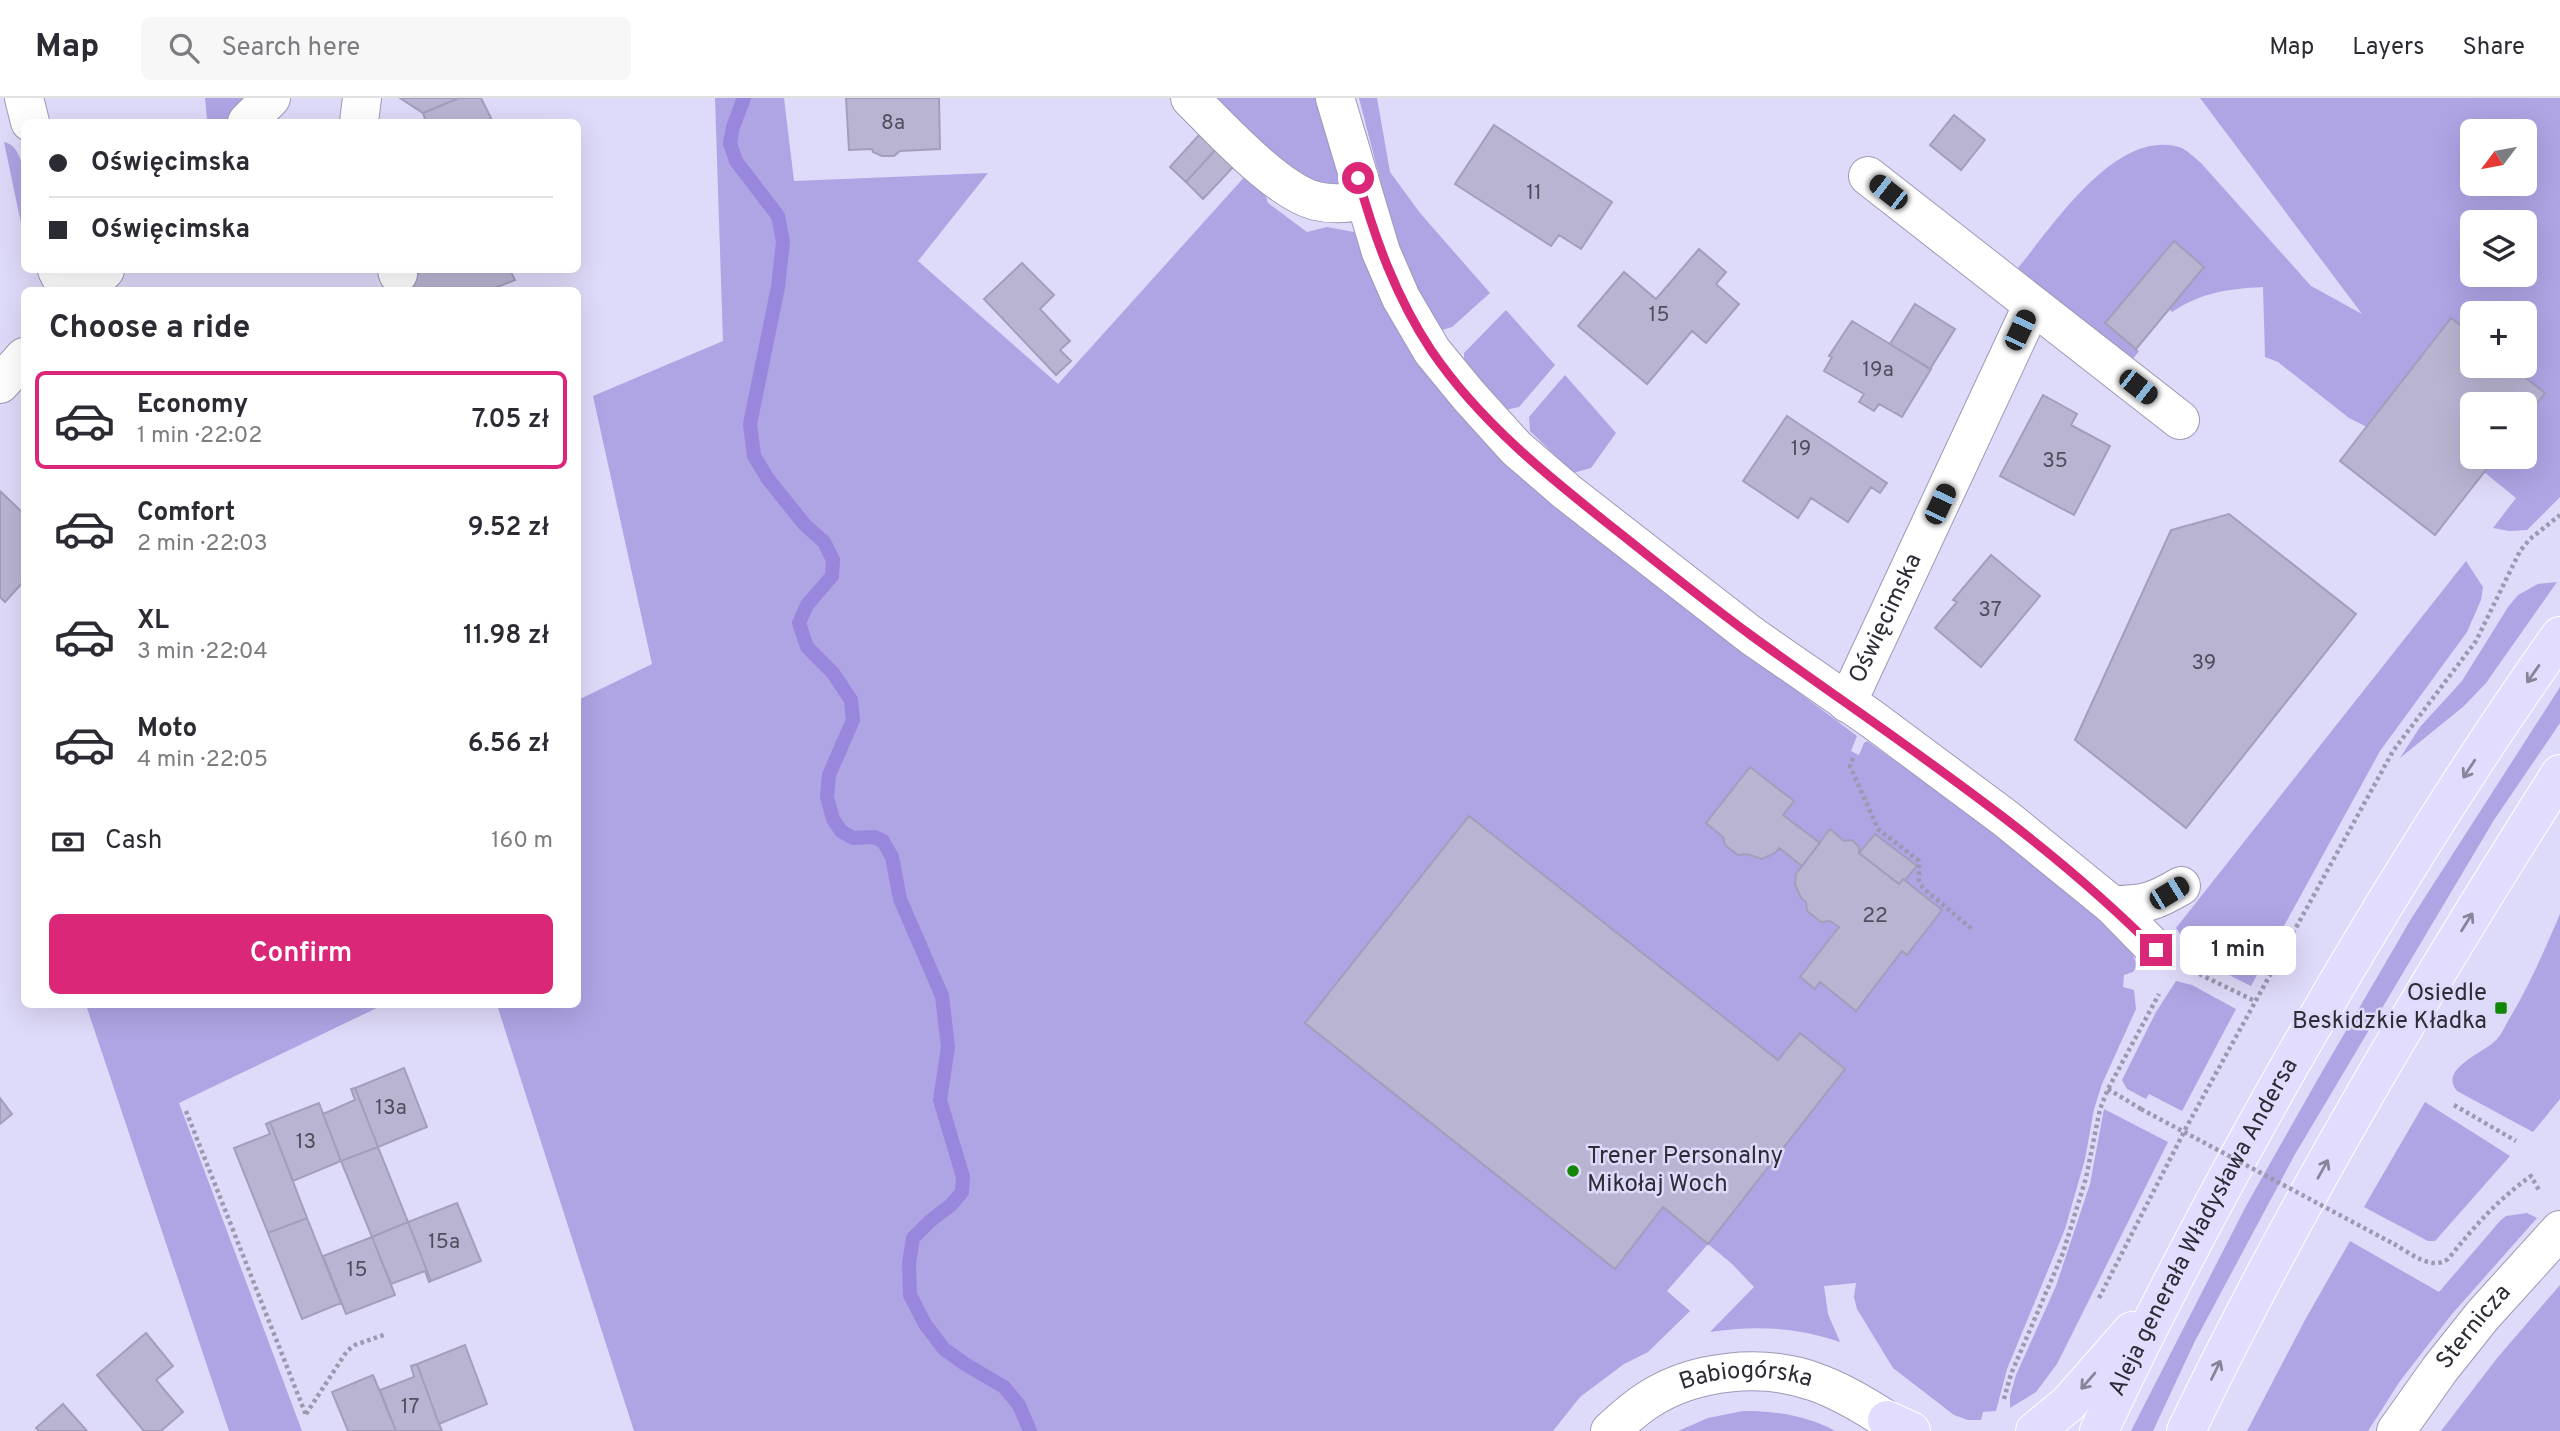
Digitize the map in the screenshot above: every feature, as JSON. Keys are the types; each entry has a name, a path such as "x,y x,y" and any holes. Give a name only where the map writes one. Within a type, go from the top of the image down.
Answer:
{"main road":[{"name":"Aleja generała Władysława Andersa","path":"2099,1431 2211,1204 2366,935 2498,723 2560,636"},
{"path":"2186,1431 2251,1301 2355,1111 2432,980 2560,774"},
{"path":"2035,1431 2068,1404 2165,1293"}],"street":[{"path":"24,98 29,119"},
{"path":"250,119 271,98"},
{"path":"359,119 362,98"},
{"path":"1190,98 1253,160 1291,190 1313,201 1340,205 1364,200"},
{"name":"Oświęcimska","path":"1335,98 1381,252 1401,298 1432,351 1516,448 1567,492 1752,636 2005,818 2112,905 2156,950"},
{"path":"1868,176 2180,420"},
{"path":"88,287 102,273"},
{"name":"Oświęcimska","path":"1859,711 2032,306"},
{"path":"0,384 21,360"},
{"path":"2112,905 2135,905 2157,900 2181,886"},
{"name":"Sternicza","path":"2396,1431 2483,1315 2560,1230"},
{"name":"Babiogórska","path":"1610,1431 1648,1400 1680,1384 1729,1373 1758,1373 1812,1381 1837,1391 1898,1427"}],"path":[{"path":"2096,1304 2187,1126 2393,751 2476,641 2520,551 2530,539 2560,515"},
{"path":"1859,711 1850,766 1878,829 1919,861 1919,881 1923,888 1972,929"},
{"path":"2004,1409 2011,1374 2076,1216 2100,1109 2108,1088 2175,969 2156,950"},
{"path":"2191,970 2255,1001"},
{"path":"2108,1088 2141,1109 2432,1264 2441,1264 2448,1259 2487,1212 2531,1176 2542,1196"},
{"path":"2454,1104 2516,1141"},
{"path":"186,1111 306,1415 347,1352 355,1345 386,1334"}],"shaded area":[{"path":"205,98 250,98 230,119 207,119"},
{"path":"715,98 784,98 794,181 988,173 918,261 1058,384 1248,173 1262,185 1268,203 1307,232 1327,227 1354,232 1379,291 1730,641 1857,736 1851,751 1859,755 1867,741 1976,818 2079,898 2132,952 2135,967 2133,972 2124,975 2123,987 2134,990 2136,1009 2102,1084 2065,1229 2007,1369 1996,1411 1983,1412 1981,1420 1968,1420 1954,1415 1893,1368 1857,1309 1854,1297 1856,1283 1824,1286 1828,1314 1840,1342 1792,1330 1743,1328 1710,1332 1754,1287 1708,1244 1667,1291 1690,1311 1648,1352 1624,1364 1580,1397 1553,1431 634,1431 498,1008 581,1008 581,699 652,664 593,396 723,341"},
{"path":"1204,98 1319,98 1342,183 1323,188 1304,182"},
{"path":"1359,98 1377,98 1390,172 1420,213 1490,293 1452,327 1439,331 1402,265"},
{"path":"2200,98 2560,98 2560,497 2527,530 2493,528 2516,498 2484,472 2486,469 2537,469 2537,403 2545,393 2526,378 2537,378 2537,301 2460,301 2460,346 2367,427 2349,418 2278,362 2265,357 2263,287 2216,293 2194,300 2172,312 2169,309 2204,267 2174,242 2106,323 2139,351 2132,360 2018,268 2067,207 2109,166 2132,152 2155,145 2179,147 2201,163 2311,286 2362,314"},
{"path":"4,142 13,147 21,162 21,224"},
{"path":"1506,310 1555,365 1519,407 1505,410 1464,359 1464,353"},
{"path":"1565,375 1616,433 1591,468 1573,473 1530,431 1529,417"},
{"path":"2466,561 2483,587 2481,600 2467,632 2380,751 2251,986 2195,958 2176,928"},
{"path":"2557,582 2486,683 2464,706 2400,758 2420,727 2462,681 2518,595 2538,584"},
{"path":"2560,687 2560,723 2494,820 2294,1156 2194,1343 2153,1431 2131,1431 2246,1206 2315,1084 2411,919"},
{"path":"2560,914 2560,1099 2533,1132 2457,1091 2453,1083 2458,1068 2501,1034 2531,979"},
{"path":"2176,981 2192,985 2236,1009 2182,1111 2149,1094 2146,1099 2127,1089 2122,1080 2156,1012"},
{"path":"87,1008 377,1008 179,1103 302,1431 229,1431"},
{"path":"2425,1102 2510,1156 2435,1241 2428,1241 2364,1207"},
{"path":"2104,1109 2168,1142 2057,1364 2036,1392 2010,1408 2010,1396 2016,1375 2056,1286 2090,1184"},
{"path":"2527,1213 2537,1218 2452,1314 2400,1381 2368,1431 2247,1431 2350,1241 2439,1292 2500,1221 2506,1216"},
{"path":"2560,1285 2560,1431 2441,1431 2498,1357"},
{"path":"1743,1411 1790,1415 1835,1431 1678,1431 1708,1418"}],"building":[{"path":"400,98 459,98 423,113"},
{"path":"459,98 481,98 492,119 425,119 423,113"},
{"path":"846,98 939,98 940,149 900,151 894,156 882,156 872,149 849,150"},
{"path":"1954,115 1985,140 1961,170 1930,145"},
{"path":"1494,125 1612,202 1581,249 1559,235 1551,246 1455,184"},
{"path":"1200,134 1216,149 1186,182 1170,167"},
{"path":"1216,149 1235,165 1203,199 1186,182"},
{"path":"2174,241 2204,267 2136,349 2105,323"},
{"path":"1699,249 1726,272 1716,284 1739,304 1706,343 1692,331 1647,384 1578,326 1624,272 1656,299"},
{"path":"1022,263 1054,295 1040,309 1070,341 1060,350 1071,361 1056,375 984,299"},
{"path":"419,273 512,273 515,280 498,287 414,287 410,284"},
{"path":"1915,304 1955,329 1930,369 1890,344"},
{"path":"2451,318 2460,325 2460,378 2526,378 2545,393 2537,403 2537,392 2460,392 2460,469 2487,469 2435,535 2340,461"},
{"path":"1852,321 1931,369 1902,417 1879,404 1874,411 1859,402 1864,394 1824,371 1832,357 1829,356"},
{"path":"2043,395 2077,414 2071,425 2110,446 2074,515 2000,476"},
{"path":"1787,416 1887,483 1880,493 1871,487 1848,522 1811,498 1798,518 1743,481"},
{"path":"0,491 21,511 21,584 5,602 0,597"},
{"path":"2229,514 2356,614 2186,828 2075,740 2171,530"},
{"path":"1991,555 2040,596 1981,667 1935,628 1957,602 1953,600"},
{"path":"1750,767 1794,801 1783,815 1820,843 1802,866 1779,848 1762,859 1747,854 1738,855 1725,845 1723,837 1706,823"},
{"path":"1469,816 1778,1060 1800,1033 1845,1069 1708,1244 1663,1207 1615,1269 1305,1023"},
{"path":"1830,829 1844,841 1852,840 1859,847 1859,853 1899,884 1903,879 1942,910 1907,955 1902,951 1856,1011 1820,982 1815,989 1800,977 1839,927 1830,921 1821,922 1807,911 1806,902 1801,898 1795,884 1796,874"},
{"path":"1875,834 1917,866 1899,884 1859,853"},
{"path":"404,1068 427,1127 378,1147 355,1088"},
{"path":"355,1088 378,1147 341,1161 323,1114 355,1100 351,1089"},
{"path":"0,1098 12,1114 0,1124"},
{"path":"319,1103 341,1161 293,1181 270,1122"},
{"path":"270,1122 307,1218 268,1233 234,1148 270,1134 266,1124"},
{"path":"378,1147 408,1222 372,1237 341,1161"},
{"path":"457,1203 481,1261 431,1281 408,1222"},
{"path":"307,1218 341,1303 302,1319 268,1233"},
{"path":"408,1222 431,1281 429,1282 425,1271 391,1284 372,1237"},
{"path":"372,1237 395,1295 346,1314 323,1256"},
{"path":"146,1333 173,1366 156,1380 183,1412 161,1431 144,1431 97,1375"},
{"path":"465,1345 487,1404 439,1424 417,1364"},
{"path":"417,1364 442,1431 396,1431 380,1390 414,1377 411,1366"},
{"path":"373,1375 396,1431 348,1431 332,1392"},
{"path":"63,1404 87,1431 39,1431 36,1428"}],"waterway":[{"path":"744,98 730,143 736,161 778,216 783,242 778,287 750,424 754,456 768,479 805,525 824,542 833,560 832,576 807,605 799,623 807,647 833,673 851,700 853,720 829,775 827,797 833,819 841,831 853,838 874,837 883,841 892,857 900,899 942,996 948,1047 940,1100 963,1177 962,1192 913,1238 909,1263 910,1295 925,1324 944,1349 1004,1387 1019,1405 1030,1431"}],"place":[{"name":"Osiedle Beskidzkie Kładka","path":"2501,1008"},
{"name":"Trener Personalny Mikołaj Woch","path":"1573,1171"}],"route":[{"path":"1358,178 1381,252 1401,298 1432,351 1516,448 1567,492 1752,636 1871,719 2069,868 2112,905 2156,950"}]}
